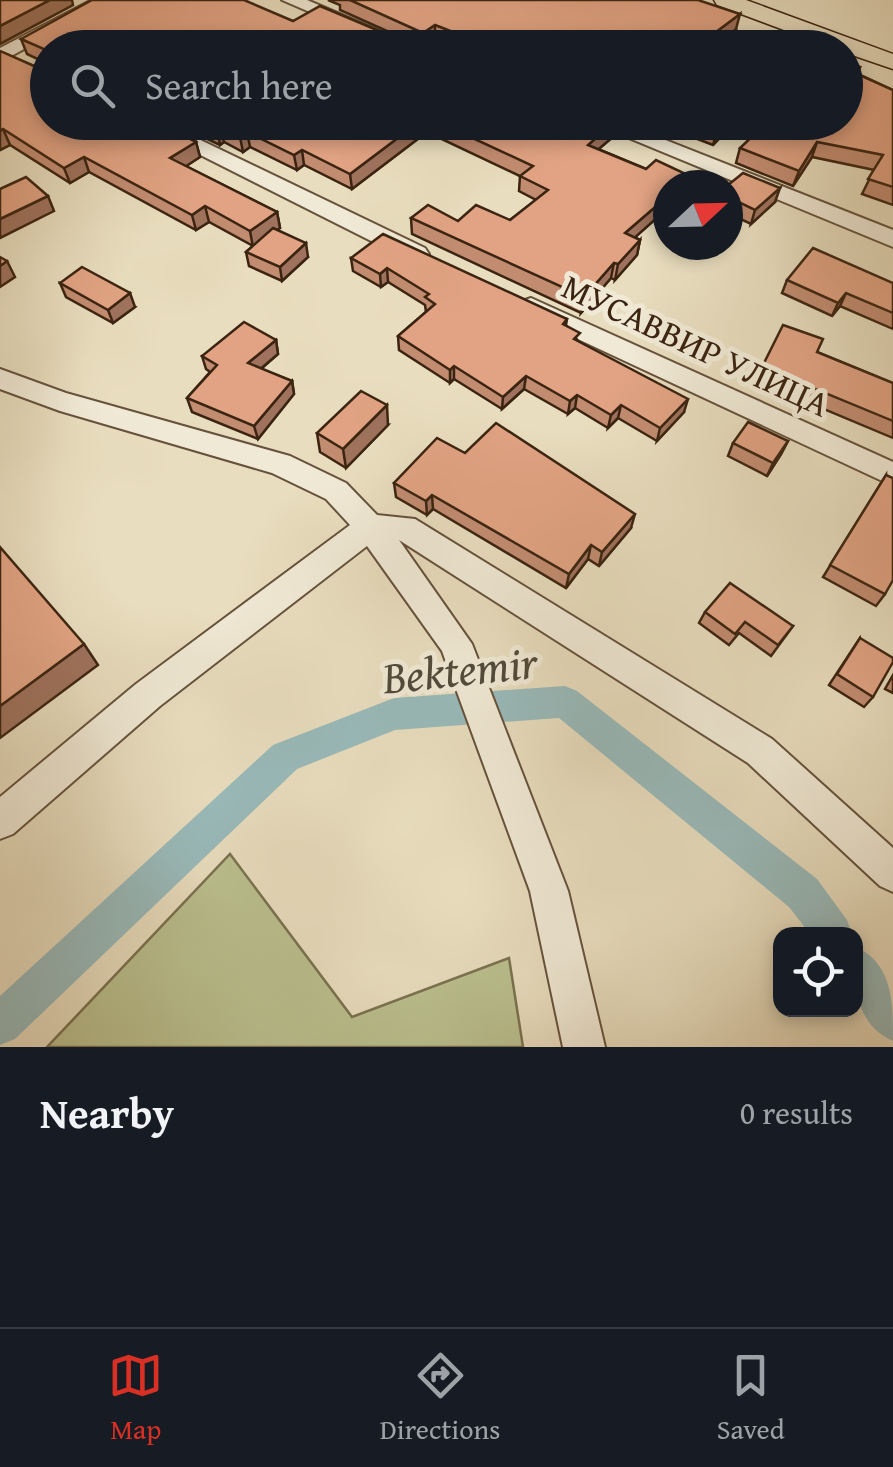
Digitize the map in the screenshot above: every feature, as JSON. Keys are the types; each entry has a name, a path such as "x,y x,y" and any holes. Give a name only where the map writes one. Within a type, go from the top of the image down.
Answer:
{"main road":[{"path":"696,0 777,30"},
{"path":"725,0 806,30"},
{"path":"863,51 893,62"},
{"path":"863,61 893,72"}],"street":[{"path":"49,30 106,0"},
{"path":"291,0 366,30"},
{"path":"2,55 30,40"},
{"path":"2,55 30,67"},
{"path":"182,140 438,263"},
{"path":"645,140 893,239"},
{"name":"МУСАВВИР УЛИЦА","path":"508,296 893,475"},
{"path":"0,379 60,401 280,464 336,492 370,527 456,644 549,891 584,1047"},
{"path":"0,821 148,695 370,527 404,528 760,751 893,872"}],"green space":[{"path":"230,854 352,1017 509,958 523,1047 47,1047"}],"building":[{"path":"0,0 50,0 0,26"},
{"path":"92,0 244,0 293,21 320,6 377,30 37,30"},
{"path":"350,0 698,0 740,14 719,30 448,30 435,25 416,30"},
{"path":"0,51 30,64 30,140 192,140 196,142 170,158 277,212 250,231 205,206 192,215 84,157 64,168 3,129 0,131"},
{"path":"863,77 893,90 893,187 868,179 883,155 817,142 799,171 740,148 748,140 863,140"},
{"path":"263,140 395,140 350,174 302,150 294,155"},
{"path":"477,140 594,140 588,145 646,169 656,160 677,170 653,170 653,209 625,233 640,240 584,297 411,218 428,205 458,221 476,205 510,220 548,190 520,176 533,166"},
{"path":"743,173 780,188 755,210 743,204"},
{"path":"26,177 48,196 0,219 0,189"},
{"path":"273,228 306,243 280,267 246,252"},
{"path":"383,234 567,319 563,324 580,333 574,339 688,399 660,428 621,405 611,415 577,395 570,401 526,376 503,397 454,366 450,370 398,336 435,304 425,297 429,294 387,268 380,274 351,258"},
{"path":"813,248 893,283 893,313 846,293 838,303 787,280"},
{"path":"82,267 130,293 108,310 60,283"},
{"path":"244,322 276,340 248,363 292,381 254,426 187,398 217,365 202,356"},
{"path":"783,325 823,339 817,352 893,383 893,421 762,367"},
{"path":"361,391 387,405 343,449 317,433"},
{"path":"748,422 788,441 773,463 733,443"},
{"path":"496,423 635,514 602,552 591,545 569,574 432,495 426,501 394,483 437,438 465,453"},
{"path":"886,475 893,478 893,580 885,594 830,565"},
{"path":"0,547 84,644 0,706"},
{"path":"730,583 793,626 778,645 745,622 735,634 705,612"},
{"path":"860,638 893,658 873,697 837,674"}],"waterway":[{"name":"Bektemir","path":"0,1024 285,757 394,714 565,702 803,893 828,927"},
{"name":"Bektemir","path":"863,977 893,1020"}]}
